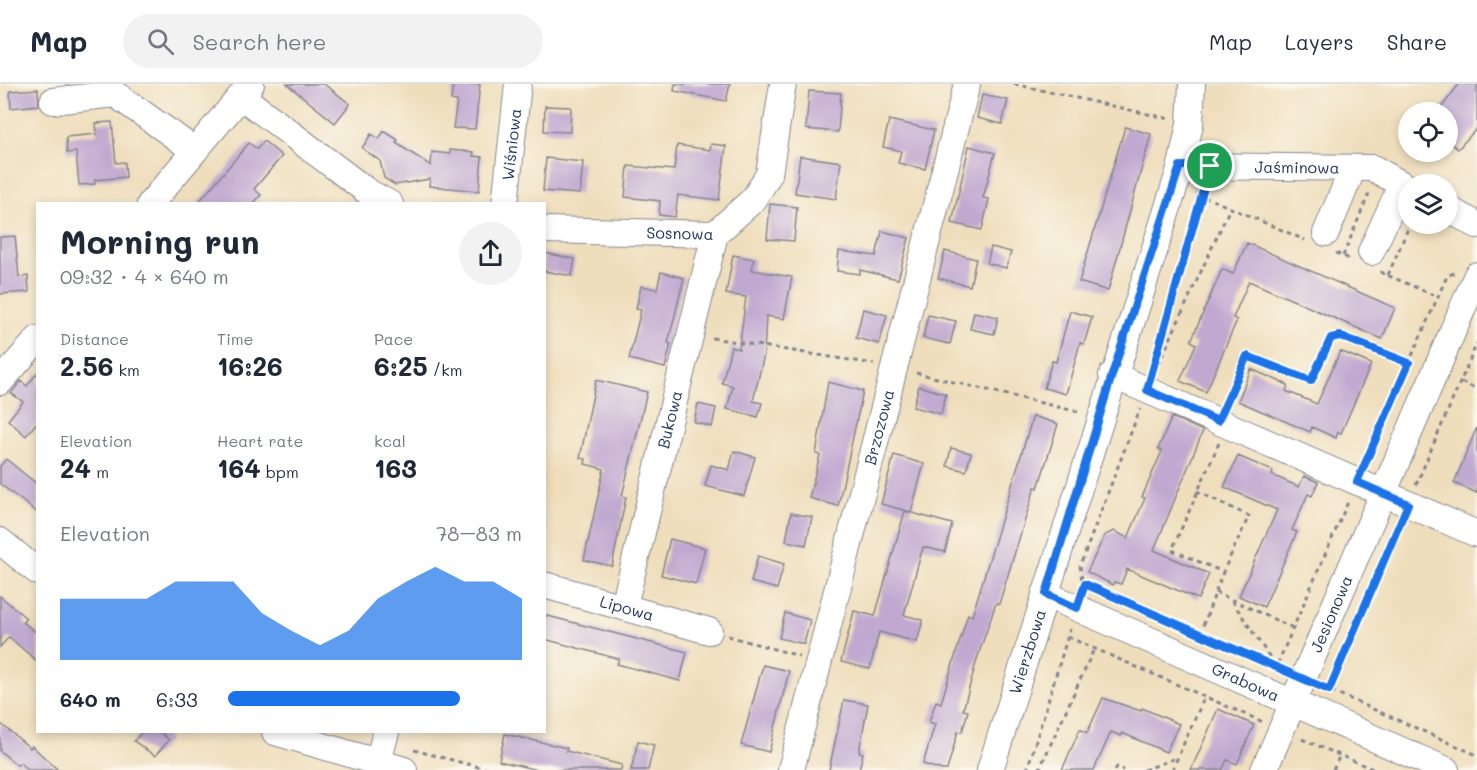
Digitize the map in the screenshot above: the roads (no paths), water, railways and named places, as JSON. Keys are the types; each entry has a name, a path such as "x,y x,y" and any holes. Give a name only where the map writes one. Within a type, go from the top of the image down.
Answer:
{"street":[{"name":"Wiśniowa","path":"505,202 518,84"},
{"name":"Sosnowa","path":"546,230 715,234 764,186 769,174 783,84"},
{"name":"Brzozowa","path":"791,770 967,84"},
{"name":"Wierzbowa","path":"990,770 1112,375 1180,166 1190,124 1192,84"},
{"path":"152,202 246,90 368,192 386,202"},
{"path":"53,101 115,94 194,150"},
{"name":"Jaśminowa","path":"1180,166 1373,168 1398,182"},
{"path":"1326,233 1353,168"},
{"path":"1371,252 1398,200"},
{"path":"1458,213 1475,219"},
{"name":"Bukowa","path":"624,606 715,234"},
{"name":"Jesionowa","path":"1264,770 1294,705 1383,493 1467,273"},
{"path":"0,380 36,341"},
{"path":"1112,375 1477,534"},
{"path":"0,542 36,570"},
{"name":"Lipowa","path":"546,586 709,631"},
{"name":"Grabowa","path":"1046,594 1266,693 1446,770"},
{"path":"279,733 381,752 404,770"}]}
